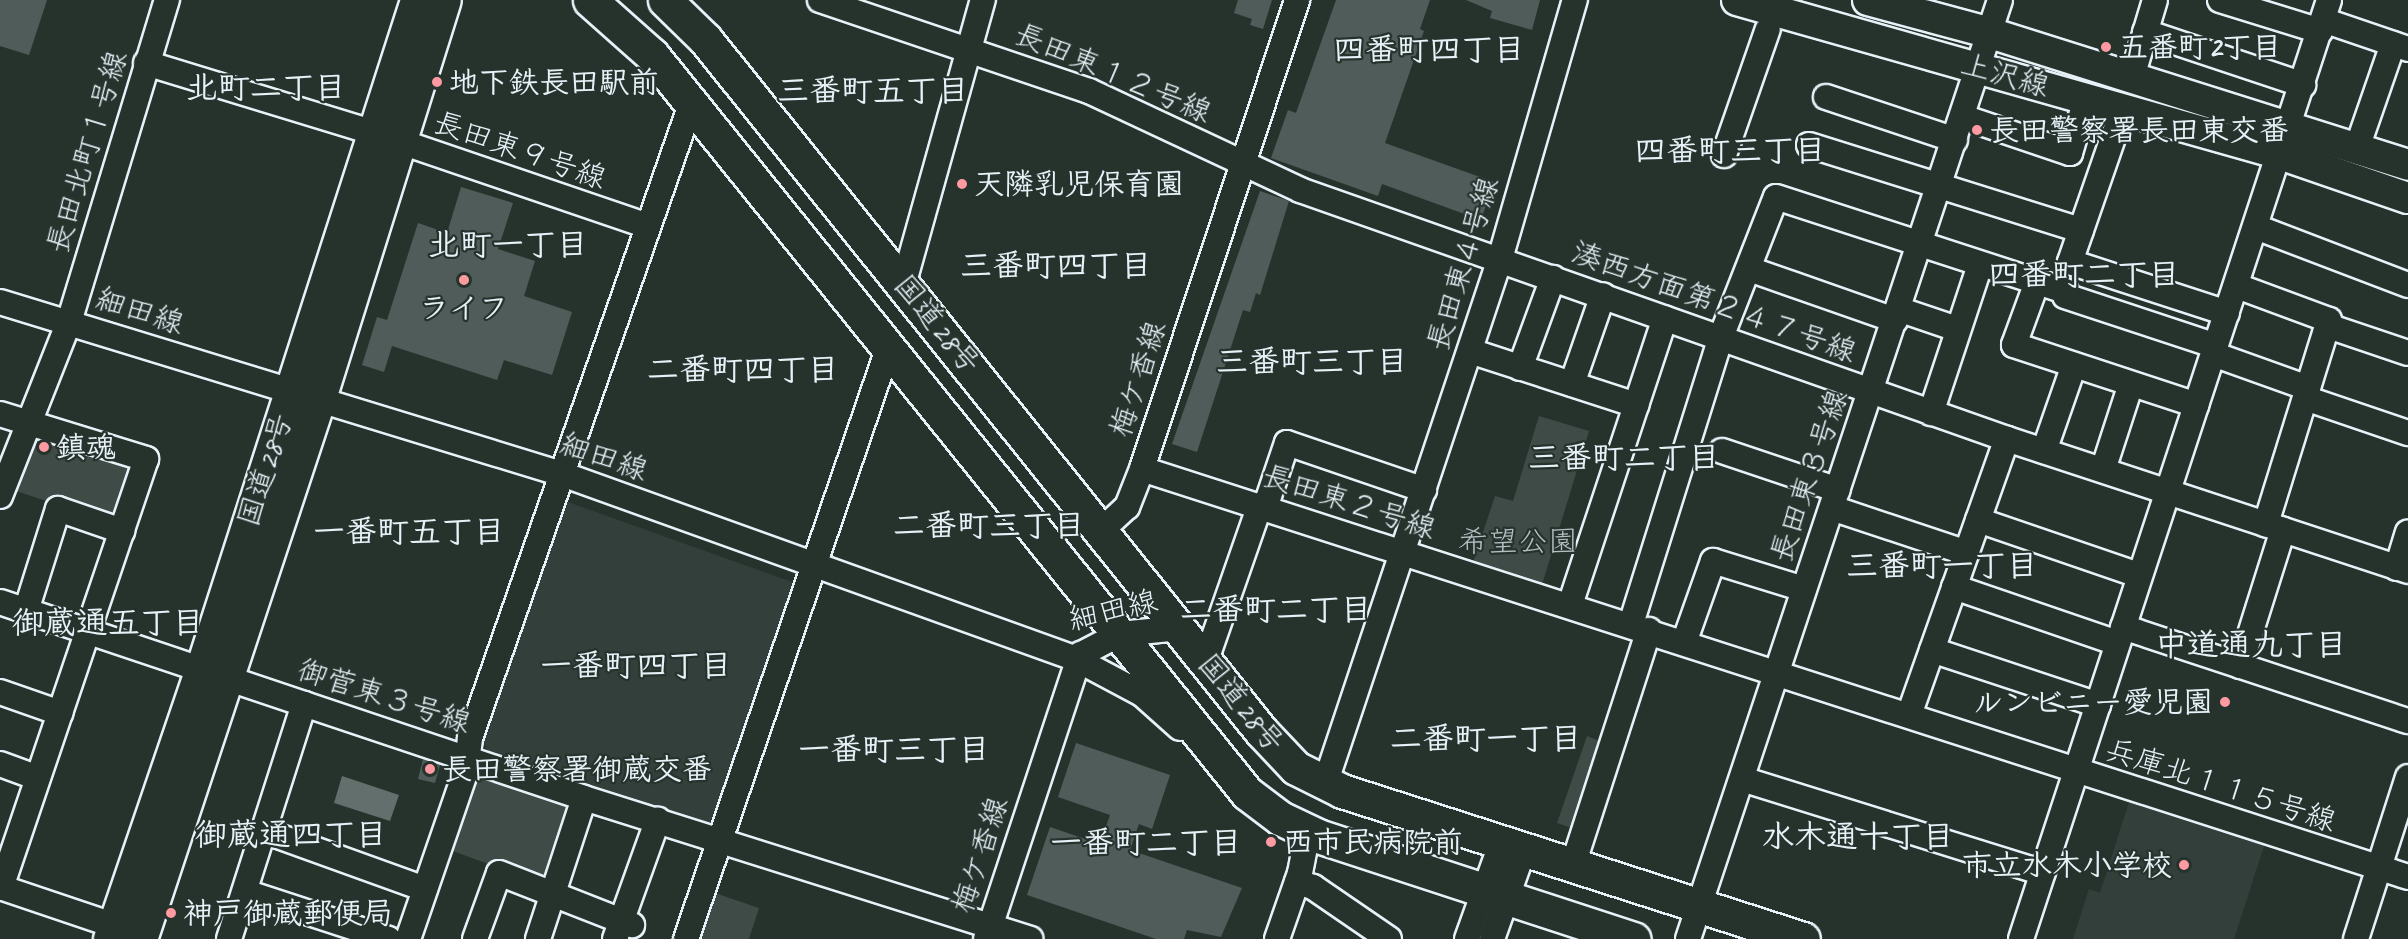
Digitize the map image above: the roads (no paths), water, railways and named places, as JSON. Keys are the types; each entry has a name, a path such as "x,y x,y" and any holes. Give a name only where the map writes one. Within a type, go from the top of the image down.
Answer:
{"highway":[{"name":"国道28号","path":"387,138 417,0"},
{"name":"国道28号","path":"132,935 387,138 444,0"},
{"name":"国道28号","path":"590,0 652,54 1120,634 1220,763 1263,806 1308,832 1634,939"},
{"name":"国道28号","path":"678,4 1103,529 1283,756 1325,784 1803,939"}],"main road":[{"name":"上沢線","path":"1737,0 2280,154 2408,198"},
{"name":"上沢線","path":"1868,0 1990,33 2408,165"}],"street":[{"name":"長田北町１号線","path":"2,483 29,423 69,322 167,0"},
{"name":"長田東１２号線","path":"819,0 1089,91 1243,164"},
{"path":"903,282 983,0"},
{"name":"梅ケ香線","path":"1103,529 1127,507 1142,468 1297,0"},
{"name":"長田東４号線","path":"1325,784 1405,555 1500,259 1575,0"},
{"name":"長田東３号線","path":"1688,939 2001,0"},
{"path":"2220,0 2324,17 2401,46 2357,148"},
{"path":"2132,77 2145,32 2148,2"},
{"path":"2020,939 2290,126 2324,17"},
{"path":"1724,155 1768,29"},
{"path":"2145,32 2303,85"},
{"name":"長田東９号線","path":"146,63 387,138 646,225"},
{"path":"1826,97 1955,140"},
{"path":"1963,117 2070,153 2086,99"},
{"path":"408,939 466,771 467,756 646,225 691,104"},
{"path":"2123,109 2070,262 2227,313"},
{"path":"1809,145 2081,230"},
{"name":"湊西方面第２４７号線","path":"1243,164 1300,190 1603,295 1930,413 2403,569"},
{"path":"1573,865 1721,338 1776,197 1920,246 2037,282 2064,296 2214,350 2307,393 2408,432"},
{"path":"2256,227 2332,252 2349,266 2408,285"},
{"path":"2064,296 2075,264"},
{"path":"1930,413 1980,265"},
{"path":"1749,269 1897,315 1957,329"},
{"path":"1520,368 1553,278"},
{"path":"2037,282 2014,345 2196,405"},
{"path":"2237,286 2329,320 2307,393 2240,666"},
{"path":"1572,384 1603,295"},
{"name":"細田線","path":"0,302 562,474 1077,657 1120,634 1180,628"},
{"path":"1570,605 1665,318"},
{"path":"2328,326 2408,353"},
{"path":"686,939 889,346"},
{"path":"1470,351 1636,405"},
{"path":"2044,451 2074,365"},
{"path":"2103,470 2131,384"},
{"path":"0,414 146,459 1,887 132,935"},
{"path":"1909,715 2007,439"},
{"path":"1206,660 1258,511 1264,506 1287,443 1424,490"},
{"path":"1722,451 1966,553"},
{"name":"長田東２号線","path":"1142,468 1264,506 1405,555 1685,640 1775,673"},
{"path":"26,610 58,509 122,531"},
{"path":"1978,520 2139,575"},
{"path":"2403,569 2408,533"},
{"path":"1685,640 1713,561 1804,589"},
{"path":"1954,587 2120,635 2240,666 2408,721"},
{"name":"御菅東３号線","path":"0,602 467,756 584,798 720,838 988,933 1030,939"},
{"path":"1932,650 2098,705"},
{"path":"1077,657 1142,694 1220,763"},
{"name":"梅ケ香線","path":"988,933 1077,657"},
{"name":"兵庫北１１５号線","path":"1775,673 2408,877"},
{"path":"0,692 60,713"},
{"path":"229,939 304,704"},
{"path":"0,764 38,778"},
{"path":"2356,939 2408,777"},
{"path":"1742,779 2043,873"},
{"path":"538,939 584,798"},
{"path":"475,939 499,873 553,893 623,927 658,819"},
{"path":"264,831 425,889"},
{"path":"1277,939 1297,882 1308,832"},
{"path":"1492,939 1496,895 1513,846"},
{"path":"1297,882 1313,887 1389,939"},
{"path":"245,892 388,939"},
{"path":"1467,939 1496,895"}],"place":[{"name":"五番町2丁目","path":"2106,47"},
{"name":"地下鉄長田駅前","path":"437,82"},
{"name":"長田警察署長田東交番","path":"1977,130"},
{"name":"天隣乳児保育園","path":"962,184"},
{"name":"ライフ","path":"464,280"},
{"name":"鎮魂","path":"44,447"},
{"name":"ルンビニー愛児園","path":"2225,702"},
{"name":"長田警察署御蔵交番","path":"430,769"},
{"name":"西市民病院前","path":"1271,842"},
{"name":"市立水木小学校","path":"2184,865"},
{"name":"神戸御蔵郵便局","path":"171,913"}],"district":[{"name":"四番町四丁目","path":"1429,50"},
{"name":"北町二丁目","path":"266,88"},
{"name":"三番町五丁目","path":"873,91"},
{"name":"四番町三丁目","path":"1730,151"},
{"name":"北町一丁目","path":"508,245"},
{"name":"三番町四丁目","path":"1056,266"},
{"name":"四番町二丁目","path":"2084,275"},
{"name":"三番町三丁目","path":"1312,362"},
{"name":"二番町四丁目","path":"743,370"},
{"name":"三番町二丁目","path":"1624,458"},
{"name":"二番町三丁目","path":"989,526"},
{"name":"一番町五丁目","path":"409,532"},
{"name":"三番町一丁目","path":"1942,566"},
{"name":"二番町二丁目","path":"1276,610"},
{"name":"御蔵通五丁目","path":"108,623"},
{"name":"中道通九丁目","path":"2251,645"},
{"name":"一番町四丁目","path":"636,666"},
{"name":"二番町一丁目","path":"1486,739"},
{"name":"一番町三丁目","path":"894,750"},
{"name":"御蔵通四丁目","path":"291,835"},
{"name":"水木通十丁目","path":"1858,837"},
{"name":"一番町二丁目","path":"1146,843"}],"park label":[{"name":"希望公園","path":"1518,541"}]}
